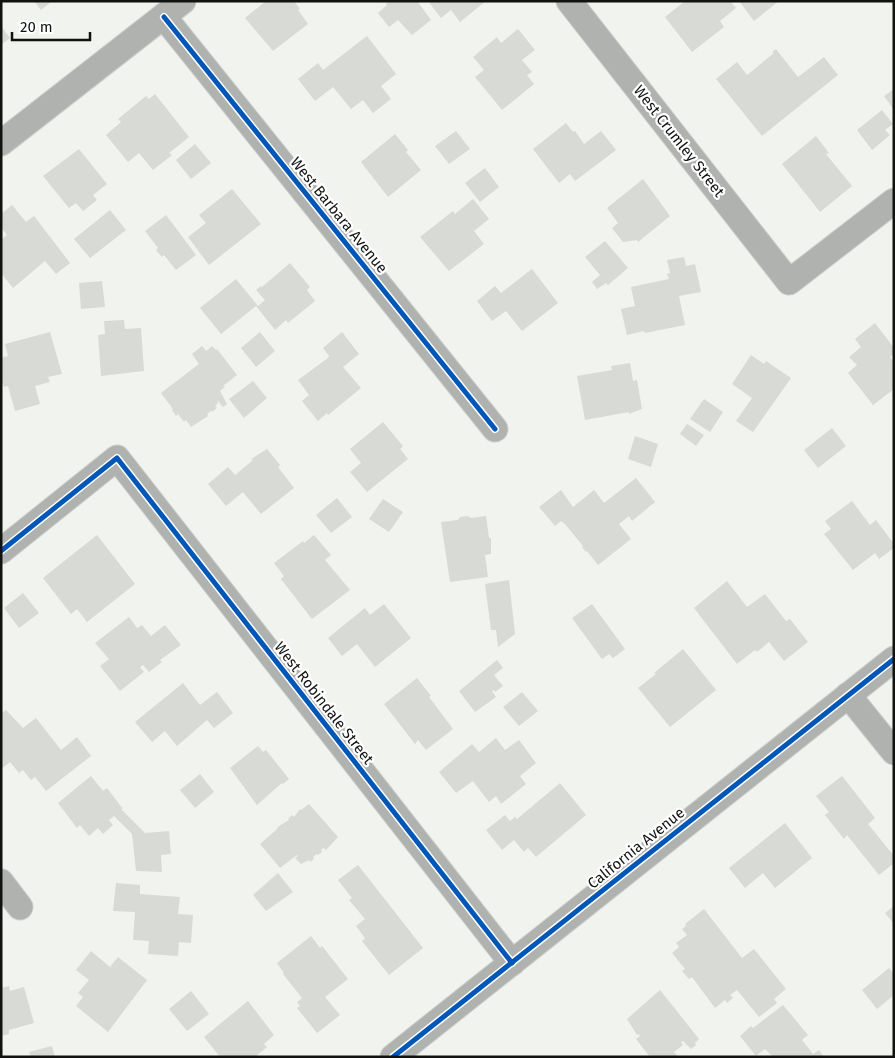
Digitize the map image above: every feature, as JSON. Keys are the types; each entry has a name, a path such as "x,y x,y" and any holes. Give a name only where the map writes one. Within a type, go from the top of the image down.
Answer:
{"street":[{"path":"1,143 182,1"},
{"name":"West Crumley Street","path":"569,1 789,282 894,201"},
{"name":"West Barbara Avenue","path":"164,17 495,429"},
{"name":"West Robindale Street","path":"1,550 117,458 512,962"},
{"name":"California Avenue","path":"393,1057 894,658"},
{"path":"848,695 894,752"},
{"path":"1,882 20,907"}],"building":[{"path":"34,1 52,1 41,10"},
{"path":"266,1 294,1 308,24 273,51 245,18"},
{"path":"389,1 417,1 431,20 412,35 398,20 389,27 378,13"},
{"path":"428,1 486,1 460,22 451,10 441,18"},
{"path":"685,1 730,1 736,8 720,21 724,27 692,52 665,17"},
{"path":"739,1 779,1 754,21"},
{"path":"1,26 10,38 1,45"},
{"path":"518,29 535,50 522,60 532,72 527,75 534,84 502,110 475,77 484,70 473,57 497,37 501,43"},
{"path":"367,36 396,74 381,86 391,99 373,113 363,100 351,109 333,87 315,101 298,79 318,63 323,70"},
{"path":"776,49 798,77 824,57 838,75 762,136 716,79 737,62 747,75 774,53 772,52"},
{"path":"894,89 894,110 884,96"},
{"path":"155,94 189,137 169,153 172,155 153,170 139,153 128,162 106,135 121,122 118,119 146,96 149,99"},
{"path":"882,110 893,124 885,130 890,135 872,150 857,130"},
{"path":"566,123 573,132 575,131 584,144 601,131 616,150 575,181 570,174 559,183 533,149"},
{"path":"456,131 470,149 449,164 435,146"},
{"path":"395,134 408,150 406,152 421,170 388,197 361,162"},
{"path":"816,136 829,153 826,154 852,186 820,212 782,164"},
{"path":"195,144 211,163 191,179 176,160"},
{"path":"79,149 107,184 93,195 97,200 83,211 76,203 69,208 43,176"},
{"path":"485,168 499,187 480,202 465,183"},
{"path":"643,179 670,216 638,242 637,240 623,242 612,228 618,223 607,208"},
{"path":"232,189 261,224 209,265 188,237 206,223 199,215"},
{"path":"473,199 489,219 474,231 484,244 449,271 420,237 453,211 455,214"},
{"path":"12,205 26,222 34,216 70,263 56,274 45,261 13,288 1,273 1,240 7,235 1,227 1,214"},
{"path":"110,210 126,230 90,258 74,239"},
{"path":"166,215 196,255 176,270 164,255 162,257 156,250 158,248 145,231"},
{"path":"605,241 628,268 608,285 606,283 597,289 592,282 600,275 585,257"},
{"path":"684,257 686,266 695,264 701,292 679,296 685,325 627,335 621,309 635,306 631,287 669,279 667,274 670,273 667,260"},
{"path":"290,263 310,287 307,290 315,301 288,323 286,320 275,330 256,306 221,334 200,308 236,279 258,306 265,300 256,290"},
{"path":"532,269 558,303 522,331 506,311 492,321 477,301 495,286 501,293"},
{"path":"102,281 105,307 81,309 79,283"},
{"path":"124,320 125,329 141,328 144,371 101,376 98,335 105,334 104,321"},
{"path":"875,323 894,348 894,354 890,357 894,362 894,389 873,405 848,373 857,365 849,357 861,347 855,339"},
{"path":"50,332 62,374 48,377 50,382 35,386 40,404 15,411 8,386 4,387 1,378 1,358 8,356 5,344"},
{"path":"260,332 275,351 256,367 241,348"},
{"path":"342,332 359,354 343,367 361,388 318,421 302,401 309,395 298,380 328,358 329,356 323,348"},
{"path":"202,346 206,351 212,346 217,349 237,375 223,386 225,387 220,391 227,404 223,407 217,400 218,403 215,406 217,408 191,427 178,414 176,416 161,393 199,364 192,354"},
{"path":"751,355 764,364 766,361 791,378 753,432 736,421 752,398 732,384"},
{"path":"630,363 633,381 637,380 642,409 629,414 629,412 585,420 577,376 612,370 611,366"},
{"path":"253,381 267,398 244,418 229,399"},
{"path":"704,399 723,412 710,432 690,419"},
{"path":"383,422 403,446 400,449 408,459 367,492 350,472 361,463 350,449"},
{"path":"687,424 704,435 696,446 680,434"},
{"path":"832,428 846,446 818,468 804,450"},
{"path":"635,436 658,444 651,467 628,459"},
{"path":"267,449 280,465 278,467 294,488 261,514 243,492 226,506 208,484 228,467 235,475 253,460 251,459"},
{"path":"636,478 655,502 632,521 629,516 619,524 631,539 598,565 565,524 561,521 555,526 539,507 561,490 573,507 594,490 604,503"},
{"path":"337,498 352,517 331,533 316,515"},
{"path":"383,499 403,512 389,532 369,519"},
{"path":"852,501 870,525 876,520 894,544 894,548 879,559 875,553 853,570 824,534 831,529 825,521"},
{"path":"468,516 471,518 486,516 489,538 491,538 491,554 485,555 488,577 450,582 441,522 458,520 460,517"},
{"path":"97,535 135,584 87,622 77,609 71,614 43,578"},
{"path":"314,535 331,555 325,560 350,590 312,619 281,579 284,576 274,563"},
{"path":"509,580 515,634 498,647 496,630 491,630 485,584"},
{"path":"727,581 747,607 765,594 786,621 790,619 808,642 784,661 769,642 737,664 694,608"},
{"path":"23,593 39,613 19,628 4,608"},
{"path":"384,604 411,638 375,667 357,644 342,656 328,638 365,608 370,615"},
{"path":"592,604 625,649 613,658 609,654 602,659 572,618"},
{"path":"129,617 137,628 142,625 151,636 165,625 181,645 160,660 162,662 149,672 143,665 140,667 144,672 120,691 100,666 109,659 95,643"},
{"path":"683,649 716,690 670,727 638,688"},
{"path":"497,660 503,668 494,675 503,686 495,692 494,690 492,691 496,697 475,712 459,691"},
{"path":"417,678 453,729 426,750 418,740 415,744 384,704"},
{"path":"183,683 200,705 217,692 233,713 214,728 207,720 177,746 165,731 152,742 135,722"},
{"path":"522,692 538,711 519,726 503,707"},
{"path":"6,710 23,728 36,718 61,750 77,737 91,756 46,791 35,777 31,780 23,770 19,773 10,762 1,769 1,714"},
{"path":"496,738 505,750 519,740 536,763 520,776 526,784 501,804 496,796 489,802 473,781 456,793 439,772 472,744 479,752"},
{"path":"258,746 263,752 266,750 289,779 257,805 230,768"},
{"path":"200,774 214,792 195,808 180,790"},
{"path":"91,776 103,791 107,788 123,809 121,809 145,833 169,831 171,854 161,855 162,872 136,871 132,834 114,816 109,820 113,825 103,834 98,828 89,836 80,825 77,828 58,803"},
{"path":"842,776 875,818 868,824 894,856 894,863 879,875 847,835 844,839 825,815 829,812 816,796"},
{"path":"560,783 586,815 536,857 528,848 524,852 514,840 502,850 486,830 505,815 510,821 515,817 517,819"},
{"path":"309,804 338,837 326,850 324,848 321,850 322,852 313,857 314,859 310,862 309,860 301,864 295,858 297,855 280,868 260,844 279,826 289,820 292,815 294,817 300,809"},
{"path":"785,823 812,858 775,888 763,873 745,888 729,868"},
{"path":"358,865 423,948 389,975 362,941 365,938 356,926 365,919 349,900 352,898 338,880"},
{"path":"278,873 293,892 266,911 253,895"},
{"path":"116,883 140,885 140,894 180,897 178,914 193,915 191,943 179,942 178,956 148,954 149,941 133,940 135,912 113,911"},
{"path":"894,906 894,924 885,913"},
{"path":"704,909 742,958 754,949 786,989 774,999 777,1003 759,1017 737,990 730,995 733,998 727,1003 725,1000 715,1008 692,977 689,979 682,971 685,969 672,953 679,947 676,943 687,935 682,929 686,926 685,924"},
{"path":"311,936 320,948 322,946 348,979 325,997 340,1015 317,1033 297,1008 300,1006 297,1002 302,998 283,974 277,963"},
{"path":"91,951 110,967 118,957 147,980 108,1032 76,1006 83,997 78,993 89,980 76,970"},
{"path":"889,968 894,974 894,995 877,1009 862,990"},
{"path":"9,986 10,991 24,987 34,1023 9,1030 9,1034 1,1036 1,988"},
{"path":"660,990 699,1039 691,1049 683,1041 681,1042 683,1045 674,1052 678,1057 650,1057 636,1039 640,1036 639,1034 637,1035 627,1019"},
{"path":"191,991 209,1014 187,1031 169,1009"},
{"path":"248,1001 274,1035 264,1044 267,1047 255,1057 220,1057 204,1037"},
{"path":"783,1005 808,1035 802,1040 813,1054 819,1050 824,1057 773,1057 765,1049 756,1056 740,1036 751,1026 753,1028"},
{"path":"52,1046 55,1057 31,1057 29,1052"}],"cycle path":[{"path":"164,17 495,429"},
{"path":"1,551 117,458 512,963"},
{"path":"393,1057 894,659"}]}
